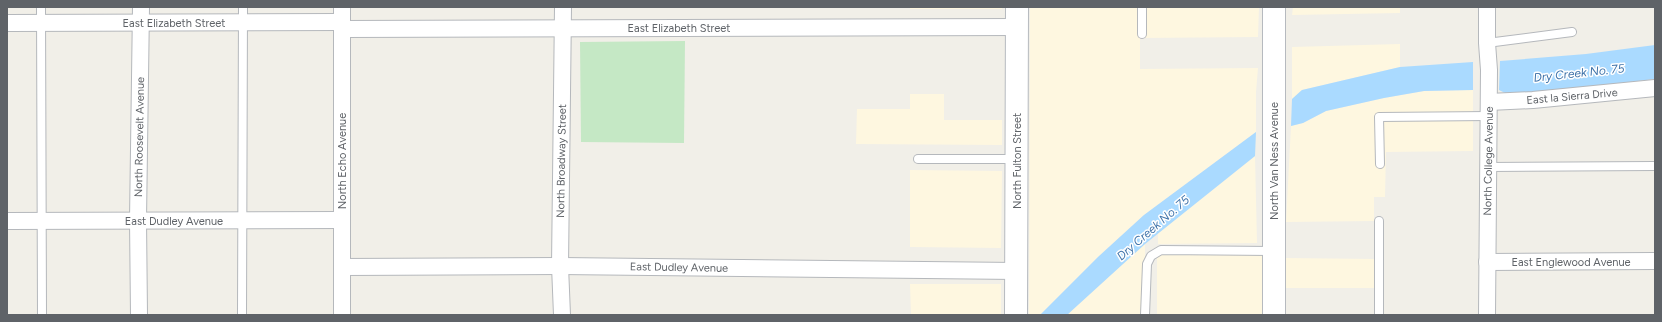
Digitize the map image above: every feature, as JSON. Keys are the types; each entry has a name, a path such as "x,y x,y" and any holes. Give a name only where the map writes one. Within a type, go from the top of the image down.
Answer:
{"main road":[{"name":"North Van Ness Avenue","path":"1274,7 1274,315"},
{"name":"North Fulton Street","path":"1016,315 1017,17"}],"street":[{"name":"North Roosevelt Avenue","path":"139,315 138,220 141,7"},
{"name":"North Broadway Street","path":"562,315 560,266 563,7"},
{"name":"North College Avenue","path":"1486,315 1489,102 1487,7"},
{"name":"East Elizabeth Street","path":"7,23 141,23 243,15 563,28 1017,17"},
{"name":"North Echo Avenue","path":"342,19 342,315"},
{"name":"East la Sierra Drive","path":"1489,102 1533,100 1655,88"},
{"name":"East Dudley Avenue","path":"7,221 342,220"},
{"name":"East Englewood Avenue","path":"1487,262 1655,261"},
{"name":"East Dudley Avenue","path":"342,267 560,266 1016,271"}],"lane":[{"path":"41,7 42,315"},
{"path":"1142,7 1142,34"},
{"path":"242,315 243,15"},
{"path":"1487,43 1572,32"},
{"path":"1380,164 1379,116 1489,102"},
{"path":"918,159 1016,159"},
{"path":"1488,167 1655,166"},
{"path":"1378,221 1379,315"},
{"path":"1145,315 1147,264 1152,256 1162,250 1274,251"}],"shaded area":[{"path":"910,7 1002,7 1002,9 910,9"},
{"path":"1030,7 1259,7 1258,37 1140,38 1140,69 1258,68 1256,92 1256,132 1144,215 1098,257 1040,315 1029,315"},
{"path":"1293,7 1400,7 1400,13 1292,15"},
{"path":"1400,44 1400,67 1302,90 1292,99 1292,47"},
{"path":"1473,90 1473,151 1386,152 1385,197 1374,197 1374,221 1286,222 1291,126 1303,123 1326,111 1384,98 1424,91"},
{"path":"910,94 944,94 944,120 1002,120 1002,145 856,144 857,109 910,109"},
{"path":"1255,156 1257,243 1158,244 1158,233"},
{"path":"910,170 1002,171 1001,248 910,247"},
{"path":"1145,244 1145,315 1067,315 1076,305"},
{"path":"1157,255 1263,255 1262,315 1157,315"},
{"path":"1285,258 1375,259 1376,288 1286,288"},
{"path":"910,284 1001,284 1001,315 911,315"}],"green space":[{"path":"685,41 684,143 581,142 580,42"}],"water":[{"name":"Dry Creek No. 75","path":"1655,45 1655,79 1570,89 1529,92 1505,93 1499,90 1500,61 1586,54"},
{"path":"1473,62 1473,90 1424,91 1384,98 1326,111 1303,123 1291,126 1292,99 1302,90 1400,67"},
{"name":"Dry Creek No. 75","path":"1256,132 1255,156 1145,244 1067,315 1040,315 1098,257 1144,215"}]}
